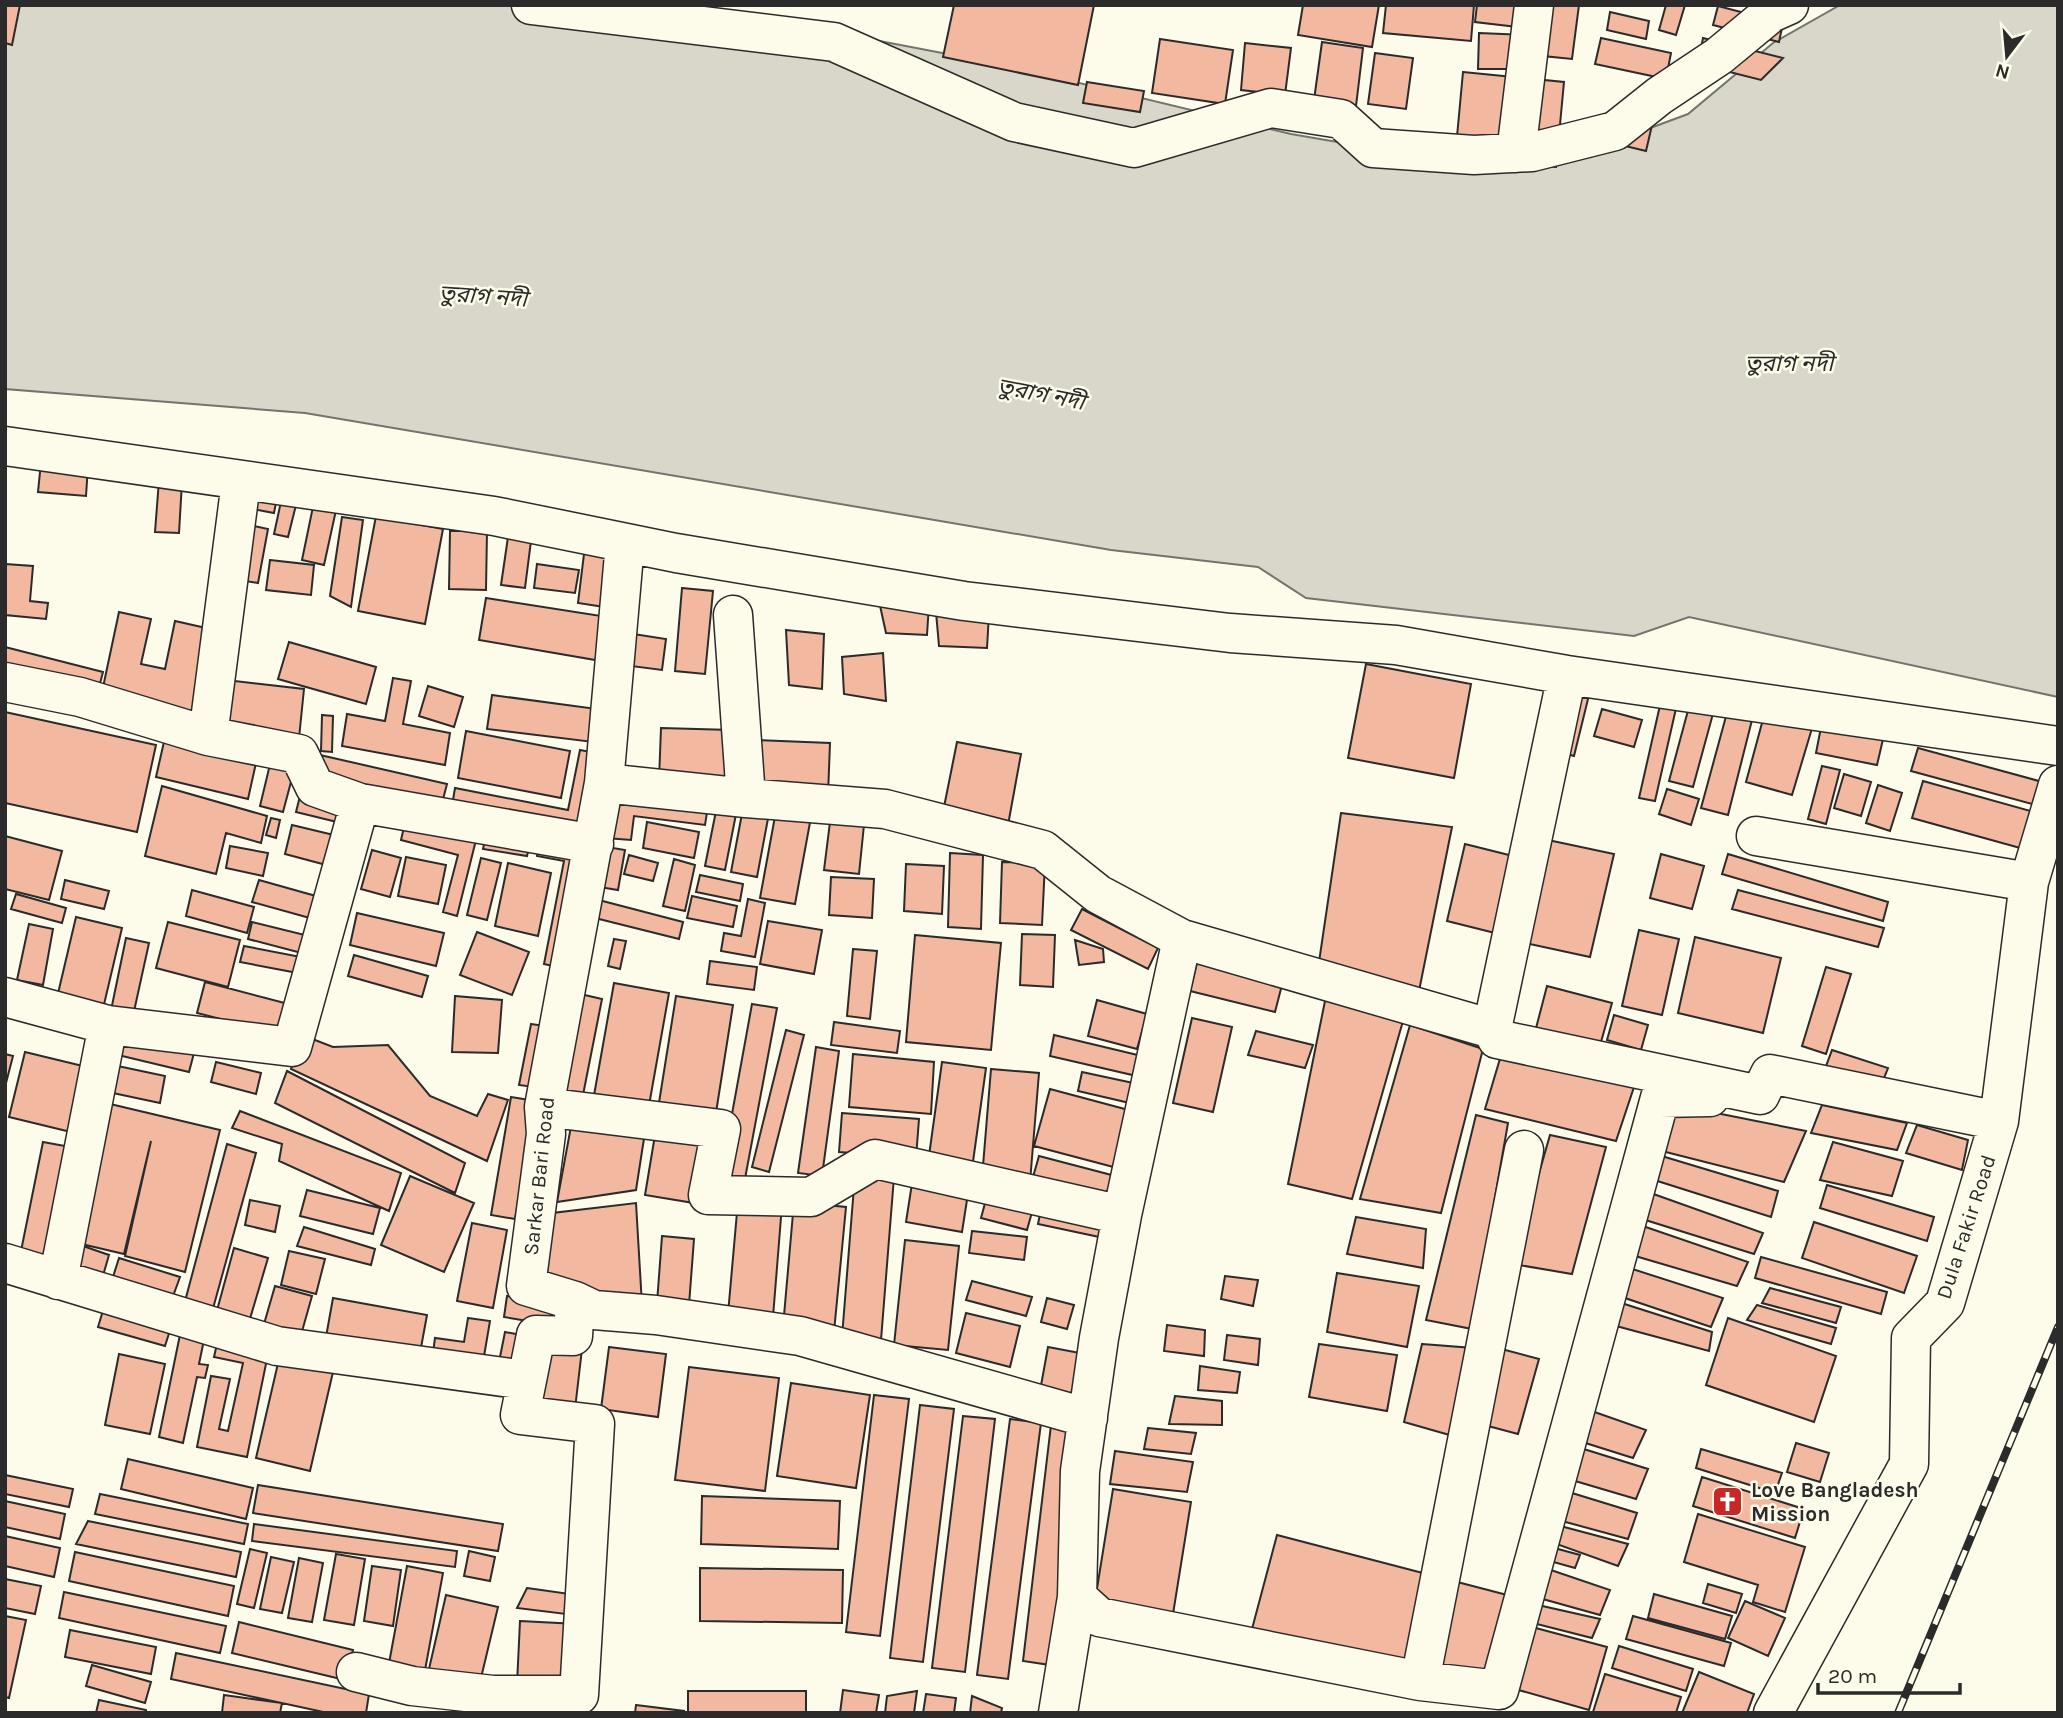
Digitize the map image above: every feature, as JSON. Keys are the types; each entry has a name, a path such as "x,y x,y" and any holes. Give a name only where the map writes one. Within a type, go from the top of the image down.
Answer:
{"street":[{"path":"530,5 834,42 1014,122 1134,148 1271,108 1340,119 1373,148 1474,155 1516,153 1615,131 1719,56 1771,13 1789,5"},
{"path":"1516,153 1534,5"},
{"path":"5,446 241,482 494,516 625,542 964,601 1230,633 1396,645 1567,675 2058,746"},
{"path":"208,736 241,482"},
{"name":"Sarkar Bari Road","path":"575,1301 526,1286 547,1134 544,1107 604,783 625,542"},
{"path":"733,615 746,798"},
{"path":"1567,675 1492,1029 1497,1039 1760,1095"},
{"path":"5,682 80,697 208,736 299,754 315,787 360,803 594,844"},
{"path":"604,783 885,809 1043,850 1097,894 1182,939 1492,1029"},
{"name":"Dula Fakir Road","path":"1773,1713 1909,1464 1911,1338 1945,1303 1968,1218 1999,1121 2029,882 2058,785"},
{"path":"5,997 108,1025 292,1047 360,803"},
{"path":"1756,836 2029,882"},
{"path":"1058,1713 1077,1597 1080,1471 1088,1418 1122,1215 1182,939"},
{"path":"58,1280 108,1025"},
{"path":"1760,1095 1770,1074 1999,1121"},
{"path":"1077,1597 1098,1617 1420,1681 1499,1690 1660,1098 1760,1095"},
{"path":"544,1107 721,1129 708,1195 811,1197 875,1159 1122,1215"},
{"path":"1420,1681 1524,1150"},
{"path":"5,1263 277,1346 525,1380"},
{"path":"356,1672 492,1704 579,1695 595,1424 520,1415 536,1335 573,1336 575,1301 594,1310 656,1315 800,1336 1088,1418"}],"water":[{"name":"তুরাগ নদী","path":"5,5 692,5 1005,65 1291,134 1442,160 1583,153 1688,114 1773,43 1840,5 2058,5 2058,697 1689,617 1634,636 1306,598 1258,567 1111,550 305,413 5,389"}],"building":[{"path":"5,5 20,5 12,45 5,43"},
{"path":"954,5 1094,5 1078,85 943,57"},
{"path":"1303,5 1379,5 1372,47 1298,35"},
{"path":"1386,5 1474,5 1471,41 1383,33"},
{"path":"1477,5 1537,5 1534,29 1475,22"},
{"path":"1550,5 1579,5 1572,59 1543,56"},
{"path":"1666,5 1685,5 1676,35 1659,30"},
{"path":"1718,6 1783,23 1779,42 1713,25"},
{"path":"1610,12 1649,21 1646,39 1607,30"},
{"path":"1479,33 1529,35 1529,69 1478,69"},
{"path":"1601,38 1671,53 1666,79 1595,64"},
{"path":"1703,38 1783,58 1761,80 1698,64"},
{"path":"1160,39 1233,50 1225,104 1152,93"},
{"path":"1322,42 1363,48 1356,106 1314,100"},
{"path":"1245,43 1291,48 1285,95 1241,90"},
{"path":"1375,53 1413,58 1406,109 1368,104"},
{"path":"1463,72 1564,82 1556,167 1455,158"},
{"path":"1087,82 1144,91 1140,112 1083,103"},
{"path":"1656,108 1646,151 1621,145"},
{"path":"41,462 88,466 86,496 38,492"},
{"path":"159,480 182,482 179,533 155,532"},
{"path":"251,486 278,492 274,513 247,508"},
{"path":"282,497 297,501 288,537 274,534"},
{"path":"315,497 338,501 324,565 302,560"},
{"path":"376,516 443,529 425,624 358,611"},
{"path":"342,517 363,520 351,607 330,596"},
{"path":"244,524 268,529 258,583 234,579"},
{"path":"450,531 487,531 486,590 449,589"},
{"path":"508,537 531,541 525,588 501,585"},
{"path":"585,546 619,551 611,608 578,603"},
{"path":"270,560 314,565 311,595 266,590"},
{"path":"5,564 33,566 30,601 48,603 46,619 5,615"},
{"path":"537,564 579,570 575,593 534,588"},
{"path":"682,588 713,591 705,674 675,671"},
{"path":"486,598 614,618 607,662 479,640"},
{"path":"879,601 929,604 927,635 886,633"},
{"path":"119,612 151,619 141,664 165,669 175,621 215,630 197,713 102,692"},
{"path":"936,612 989,614 987,648 939,646"},
{"path":"786,630 824,634 822,689 789,685"},
{"path":"627,633 666,639 662,670 623,665"},
{"path":"289,642 376,667 366,704 278,679"},
{"path":"5,647 103,672 97,695 5,672"},
{"path":"883,653 886,701 844,694 842,657"},
{"path":"1366,664 1471,684 1454,778 1348,758"},
{"path":"393,678 411,681 403,724 450,733 445,765 342,746 347,714 385,721"},
{"path":"226,680 304,689 299,738 221,729"},
{"path":"428,686 463,697 454,727 419,716"},
{"path":"1574,687 1590,691 1574,756 1559,752"},
{"path":"492,695 597,709 593,742 487,729"},
{"path":"1661,701 1677,704 1655,801 1639,798"},
{"path":"1690,703 1714,710 1693,787 1669,781"},
{"path":"1602,709 1642,720 1634,747 1594,736"},
{"path":"1728,709 1753,716 1728,815 1701,808"},
{"path":"5,712 156,745 137,832 5,803"},
{"path":"1765,712 1813,725 1792,795 1746,782"},
{"path":"322,715 333,716 332,752 321,751"},
{"path":"1822,722 1884,735 1877,765 1816,753"},
{"path":"661,728 732,730 731,783 659,780"},
{"path":"466,731 570,751 561,798 458,778"},
{"path":"166,733 258,754 248,799 156,777"},
{"path":"758,740 830,743 828,795 756,792"},
{"path":"957,742 1021,754 1008,825 943,812"},
{"path":"1918,748 2050,784 2043,807 1911,771"},
{"path":"580,750 601,754 586,833 452,806 455,788 568,810"},
{"path":"320,755 447,784 441,807 315,778"},
{"path":"272,756 296,763 283,812 260,806"},
{"path":"1822,766 1840,770 1826,824 1808,819"},
{"path":"1844,774 1871,782 1861,816 1834,808"},
{"path":"1923,781 2041,814 2031,851 1912,818"},
{"path":"1878,785 1902,793 1890,831 1866,823"},
{"path":"162,786 267,816 261,843 226,833 216,874 145,856"},
{"path":"612,789 709,800 705,825 634,816 631,840 606,838"},
{"path":"1667,789 1699,799 1691,825 1659,814"},
{"path":"301,792 342,802 337,822 296,812"},
{"path":"718,801 738,804 725,870 705,866"},
{"path":"744,803 770,808 757,877 731,872"},
{"path":"776,811 811,817 795,904 760,898"},
{"path":"1341,813 1452,827 1419,991 1319,962"},
{"path":"271,818 280,820 276,838 266,835"},
{"path":"406,818 477,836 457,916 443,912 458,855 401,840"},
{"path":"647,822 699,832 694,858 643,848"},
{"path":"830,822 864,825 859,874 824,870"},
{"path":"292,825 338,836 330,866 285,854"},
{"path":"487,830 531,839 527,856 483,849"},
{"path":"5,836 62,851 49,900 5,889"},
{"path":"539,838 585,847 561,968 544,964 564,861 537,856"},
{"path":"1548,840 1614,854 1590,957 1525,943"},
{"path":"1465,844 1513,856 1495,933 1447,921"},
{"path":"230,846 268,853 263,876 226,868"},
{"path":"601,846 625,850 618,890 593,886"},
{"path":"372,850 401,858 390,897 361,889"},
{"path":"950,853 983,855 981,929 948,927"},
{"path":"1661,854 1704,866 1692,909 1650,898"},
{"path":"1728,854 1888,902 1883,921 1722,874"},
{"path":"629,855 658,863 653,881 624,874"},
{"path":"406,857 446,865 438,904 398,896"},
{"path":"481,858 501,863 487,920 467,915"},
{"path":"674,859 695,865 685,911 663,906"},
{"path":"1002,862 1045,863 1042,925 1000,923"},
{"path":"508,863 551,873 538,936 495,926"},
{"path":"906,864 944,866 942,914 904,911"},
{"path":"700,875 743,884 740,901 696,892"},
{"path":"831,877 874,879 872,918 829,915"},
{"path":"65,880 109,891 104,909 61,899"},
{"path":"259,880 323,898 317,920 252,902"},
{"path":"192,890 254,907 247,933 186,916"},
{"path":"1738,890 1884,928 1878,947 1732,909"},
{"path":"16,894 66,908 62,923 11,909"},
{"path":"692,896 737,906 733,927 687,918"},
{"path":"595,899 683,922 679,939 591,917"},
{"path":"748,899 765,903 755,957 721,951 724,933 741,936"},
{"path":"1082,909 1158,948 1148,969 1071,930"},
{"path":"357,913 444,933 436,966 350,945"},
{"path":"76,917 122,928 102,1013 56,1002"},
{"path":"768,921 822,930 814,974 760,964"},
{"path":"168,922 240,940 228,987 156,968"},
{"path":"252,922 317,938 313,956 248,939"},
{"path":"29,924 53,929 43,985 17,980"},
{"path":"1639,930 1679,939 1662,1015 1622,1006"},
{"path":"477,932 529,952 512,995 460,975"},
{"path":"1022,934 1055,935 1053,987 1020,985"},
{"path":"915,935 1001,943 991,1050 906,1042"},
{"path":"1695,937 1781,958 1763,1033 1678,1013"},
{"path":"126,938 149,943 131,1025 109,1020"},
{"path":"614,939 626,941 620,969 608,966"},
{"path":"1075,940 1103,949 1104,962 1079,965"},
{"path":"244,946 306,958 303,974 240,962"},
{"path":"853,949 877,951 870,1019 847,1016"},
{"path":"354,955 428,976 422,997 348,976"},
{"path":"1199,955 1284,977 1275,1012 1190,991"},
{"path":"710,961 757,967 754,990 707,984"},
{"path":"1826,967 1851,974 1826,1054 1802,1046"},
{"path":"205,982 296,1006 288,1036 197,1013"},
{"path":"614,983 669,993 648,1111 593,1101"},
{"path":"1547,986 1612,1003 1599,1049 1535,1032"},
{"path":"576,993 602,999 582,1100 555,1095"},
{"path":"455,996 502,1000 498,1053 452,1052"},
{"path":"676,996 733,1005 715,1119 658,1109"},
{"path":"1326,996 1403,1021 1352,1199 1288,1184"},
{"path":"1097,1000 1147,1014 1137,1049 1088,1036"},
{"path":"752,1004 777,1008 744,1184 720,1180"},
{"path":"1614,1015 1648,1025 1641,1050 1607,1040"},
{"path":"1192,1018 1232,1027 1213,1112 1173,1103"},
{"path":"834,1022 900,1031 897,1053 831,1045"},
{"path":"531,1024 552,1027 540,1088 519,1085"},
{"path":"1410,1025 1483,1049 1441,1213 1360,1199"},
{"path":"786,1030 804,1035 769,1172 752,1167"},
{"path":"1256,1031 1313,1045 1305,1068 1248,1055"},
{"path":"302,1035 333,1047 388,1045 430,1096 477,1116 488,1094 508,1100 487,1161 291,1069"},
{"path":"1054,1035 1146,1057 1141,1077 1050,1056"},
{"path":"122,1036 194,1053 189,1072 118,1055"},
{"path":"816,1047 839,1051 822,1176 798,1173"},
{"path":"1832,1050 1888,1068 1880,1088 1825,1069"},
{"path":"25,1052 91,1068 75,1133 9,1117"},
{"path":"1502,1052 1636,1081 1616,1141 1485,1109"},
{"path":"5,1054 13,1056 5,1087"},
{"path":"853,1054 934,1062 931,1114 849,1107"},
{"path":"216,1062 261,1073 256,1094 211,1082"},
{"path":"942,1062 986,1068 972,1169 928,1163"},
{"path":"113,1065 165,1076 160,1103 108,1092"},
{"path":"991,1069 1039,1073 1030,1182 982,1178"},
{"path":"287,1071 465,1163 455,1193 275,1103"},
{"path":"1082,1072 1138,1084 1134,1104 1078,1091"},
{"path":"1050,1089 1136,1112 1121,1169 1034,1146"},
{"path":"511,1097 536,1101 515,1219 491,1215"},
{"path":"106,1103 220,1130 185,1272 125,1256 151,1141 124,1254 73,1242"},
{"path":"1666,1103 1806,1131 1784,1182 1654,1149"},
{"path":"1822,1105 1907,1123 1897,1150 1811,1133"},
{"path":"240,1111 401,1173 389,1211 279,1161 282,1144 232,1128"},
{"path":"842,1113 919,1119 916,1158 839,1152"},
{"path":"1476,1115 1508,1123 1472,1329 1426,1320"},
{"path":"572,1121 645,1132 636,1190 557,1202"},
{"path":"1917,1125 1968,1140 1962,1170 1906,1153"},
{"path":"656,1129 711,1139 700,1204 645,1195"},
{"path":"1550,1135 1606,1147 1572,1274 1513,1264"},
{"path":"43,1142 76,1148 53,1258 21,1251"},
{"path":"1833,1142 1903,1161 1892,1196 1820,1180"},
{"path":"227,1144 256,1153 212,1312 184,1305"},
{"path":"1655,1154 1778,1191 1771,1217 1648,1178"},
{"path":"1039,1156 1123,1178 1117,1200 1033,1177"},
{"path":"855,1174 894,1177 881,1340 842,1337"},
{"path":"410,1176 474,1203 444,1272 381,1245"},
{"path":"913,1177 969,1187 962,1232 906,1222"},
{"path":"1827,1185 1934,1217 1927,1241 1820,1208"},
{"path":"307,1190 380,1208 373,1234 300,1216"},
{"path":"1645,1191 1763,1233 1754,1254 1639,1218"},
{"path":"988,1192 1034,1205 1027,1230 981,1218"},
{"path":"250,1200 280,1206 275,1232 245,1225"},
{"path":"738,1201 782,1205 773,1317 728,1314"},
{"path":"794,1202 846,1207 834,1332 783,1327"},
{"path":"636,1203 642,1305 548,1284 544,1214"},
{"path":"1042,1204 1107,1217 1104,1238 1038,1224"},
{"path":"1356,1217 1426,1229 1423,1268 1347,1254"},
{"path":"1814,1222 1917,1256 1904,1293 1802,1258"},
{"path":"472,1223 507,1230 493,1308 457,1301"},
{"path":"1634,1223 1748,1262 1737,1286 1625,1253"},
{"path":"304,1227 375,1249 371,1265 297,1246"},
{"path":"972,1231 1027,1237 1024,1260 969,1253"},
{"path":"662,1236 694,1239 689,1305 657,1303"},
{"path":"905,1240 959,1246 948,1350 894,1345"},
{"path":"83,1246 109,1255 102,1279 76,1271"},
{"path":"234,1248 268,1258 249,1322 216,1314"},
{"path":"289,1251 325,1259 316,1294 281,1285"},
{"path":"1761,1257 1887,1292 1881,1314 1755,1278"},
{"path":"119,1258 180,1277 172,1299 112,1280"},
{"path":"1623,1266 1723,1298 1711,1327 1616,1295"},
{"path":"1337,1273 1419,1286 1407,1347 1327,1332"},
{"path":"1225,1276 1258,1280 1253,1306 1221,1299"},
{"path":"972,1281 1032,1297 1026,1316 966,1300"},
{"path":"275,1286 312,1296 301,1335 264,1324"},
{"path":"1770,1288 1841,1307 1836,1323 1762,1303"},
{"path":"507,1296 568,1305 564,1327 504,1317"},
{"path":"333,1298 427,1315 420,1353 326,1337"},
{"path":"1047,1298 1074,1305 1067,1329 1041,1322"},
{"path":"1612,1300 1712,1332 1709,1351 1605,1323"},
{"path":"105,1304 172,1324 165,1346 98,1327"},
{"path":"1757,1305 1836,1328 1831,1344 1747,1320"},
{"path":"966,1313 1020,1326 1010,1367 956,1353"},
{"path":"468,1318 490,1321 482,1368 432,1360 435,1338 464,1342"},
{"path":"1728,1318 1836,1356 1814,1422 1706,1385"},
{"path":"182,1325 206,1330 199,1364 208,1365 205,1378 197,1377 183,1443 159,1437"},
{"path":"1167,1325 1205,1330 1204,1356 1164,1351"},
{"path":"505,1332 527,1336 521,1372 498,1367"},
{"path":"1227,1335 1260,1339 1258,1365 1224,1360"},
{"path":"217,1344 268,1354 247,1457 197,1447 211,1376 230,1379 219,1429 228,1431 243,1363 214,1357"},
{"path":"544,1344 582,1349 575,1409 537,1405"},
{"path":"1319,1344 1397,1355 1387,1411 1309,1397"},
{"path":"1422,1344 1473,1348 1453,1436 1404,1422"},
{"path":"609,1347 666,1354 658,1417 601,1409"},
{"path":"1048,1347 1080,1353 1072,1397 1040,1391"},
{"path":"1494,1347 1539,1359 1518,1434 1473,1422"},
{"path":"119,1354 165,1364 150,1434 105,1425"},
{"path":"279,1359 333,1372 310,1471 256,1458"},
{"path":"1200,1366 1240,1372 1237,1393 1198,1390"},
{"path":"689,1367 779,1378 765,1491 675,1480"},
{"path":"791,1383 870,1395 856,1488 777,1476"},
{"path":"874,1395 909,1399 880,1636 846,1632"},
{"path":"1175,1396 1222,1401 1222,1425 1169,1424"},
{"path":"920,1405 954,1409 923,1662 890,1658"},
{"path":"1586,1409 1646,1430 1633,1458 1576,1440"},
{"path":"963,1416 995,1419 965,1672 932,1668"},
{"path":"1010,1419 1041,1423 1008,1679 977,1675"},
{"path":"1051,1425 1079,1428 1050,1665 1023,1661"},
{"path":"1148,1428 1196,1433 1191,1454 1144,1449"},
{"path":"1796,1443 1829,1453 1820,1482 1787,1472"},
{"path":"1574,1446 1648,1469 1636,1499 1565,1478"},
{"path":"1701,1449 1782,1473 1775,1493 1696,1468"},
{"path":"1115,1451 1193,1462 1187,1492 1110,1484"},
{"path":"128,1459 253,1488 246,1519 121,1489"},
{"path":"5,1475 73,1489 69,1507 5,1494"},
{"path":"1702,1477 1804,1509 1795,1538 1693,1506"},
{"path":"258,1485 503,1524 498,1551 253,1513"},
{"path":"1113,1489 1191,1502 1173,1614 1095,1601"},
{"path":"1559,1489 1637,1513 1628,1539 1551,1518"},
{"path":"100,1494 248,1524 244,1544 95,1514"},
{"path":"702,1496 840,1501 838,1549 701,1544"},
{"path":"5,1501 65,1514 60,1539 5,1527"},
{"path":"1698,1514 1805,1547 1785,1612 1753,1602 1758,1585 1684,1562"},
{"path":"88,1521 241,1552 236,1577 76,1544"},
{"path":"254,1524 457,1551 455,1567 252,1541"},
{"path":"1553,1524 1628,1544 1618,1566 1548,1541"},
{"path":"1277,1535 1511,1596 1489,1681 1252,1629"},
{"path":"5,1536 60,1548 54,1577 5,1566"},
{"path":"1547,1546 1580,1555 1575,1568 1539,1558"},
{"path":"250,1549 267,1553 254,1608 237,1604"},
{"path":"469,1551 495,1557 490,1581 464,1576"},
{"path":"75,1552 234,1586 228,1616 69,1581"},
{"path":"336,1554 365,1559 354,1625 324,1620"},
{"path":"271,1557 294,1562 282,1613 260,1609"},
{"path":"299,1558 323,1563 312,1622 288,1618"},
{"path":"372,1566 401,1570 393,1626 364,1621"},
{"path":"407,1566 443,1573 423,1681 387,1674"},
{"path":"1542,1567 1610,1590 1600,1615 1532,1596"},
{"path":"700,1568 843,1570 842,1623 700,1621"},
{"path":"5,1579 41,1586 35,1614 5,1608"},
{"path":"1708,1584 1742,1594 1736,1613 1703,1603"},
{"path":"527,1588 577,1595 574,1615 517,1608"},
{"path":"64,1592 226,1626 220,1653 59,1618"},
{"path":"1654,1594 1732,1616 1725,1639 1648,1618"},
{"path":"446,1595 498,1607 480,1682 429,1669"},
{"path":"1745,1601 1785,1618 1768,1656 1728,1638"},
{"path":"1529,1603 1600,1619 1592,1638 1525,1621"},
{"path":"5,1616 26,1620 9,1698 5,1697"},
{"path":"1633,1616 1731,1643 1724,1666 1626,1639"},
{"path":"520,1621 577,1624 573,1687 517,1684"},
{"path":"239,1622 353,1650 345,1680 232,1653"},
{"path":"1532,1627 1607,1647 1589,1710 1515,1689"},
{"path":"70,1630 156,1647 151,1674 65,1657"},
{"path":"1619,1646 1693,1669 1686,1691 1612,1668"},
{"path":"176,1653 369,1694 366,1713 328,1713 171,1679"},
{"path":"92,1665 151,1682 145,1703 86,1686"},
{"path":"1699,1672 1754,1694 1747,1713 1682,1713"},
{"path":"1605,1674 1681,1697 1676,1713 1593,1712"},
{"path":"843,1690 879,1695 876,1713 840,1713"},
{"path":"688,1691 806,1691 806,1713 688,1713"},
{"path":"917,1691 914,1713 885,1713 887,1696"},
{"path":"926,1694 956,1698 954,1713 923,1713"},
{"path":"224,1695 282,1703 280,1713 222,1713"},
{"path":"972,1696 1002,1708 1001,1713 970,1713"},
{"path":"99,1700 146,1710 146,1713 96,1713"},
{"path":"636,1705 684,1711 684,1713 635,1713"}],"railway":[{"path":"1898,1713 2058,1327"}],"place":[{"name":"Love Bangladesh Mission","path":"1728,1502"}]}
